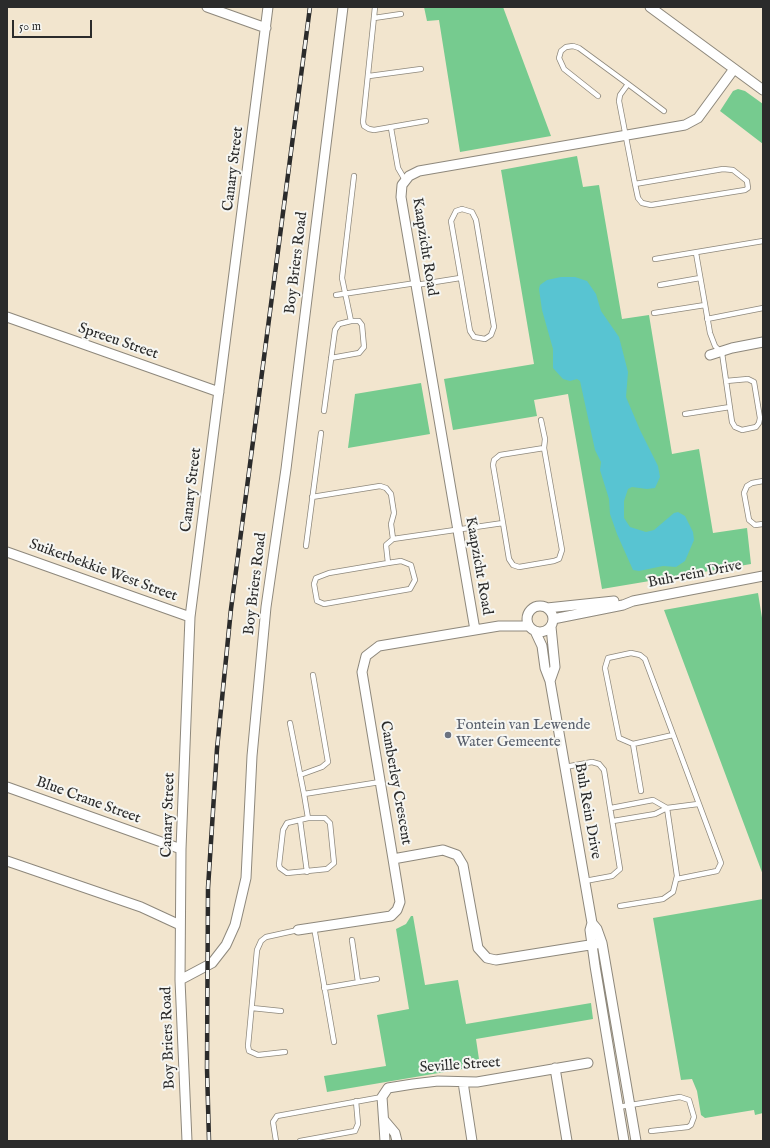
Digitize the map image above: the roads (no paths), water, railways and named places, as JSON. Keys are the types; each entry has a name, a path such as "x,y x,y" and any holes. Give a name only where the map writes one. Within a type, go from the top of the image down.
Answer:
{"street":[{"path":"207,7 266,28"},
{"name":"Canary Street","path":"180,980 182,849 190,617 268,7"},
{"name":"Boy Briers Road","path":"187,1141 180,980 212,963 226,945 235,925 246,878 252,756 266,607 286,469 343,7"},
{"path":"650,7 763,90"},
{"name":"Kaapzicht Road","path":"475,630 401,196 405,180 419,171 685,126 702,114 734,69"},
{"name":"Spreeu Street","path":"7,317 219,392"},
{"path":"710,355 722,353 732,348 763,342"},
{"name":"Suikerbekkie West Street","path":"7,552 190,617"},
{"name":"Buh-rein Drive","path":"552,623 623,605 633,601 763,576"},
{"name":"Buh-rein Drive","path":"547,608 623,600 633,601"},
{"path":"539,606 547,608 551,611 552,623 544,632 532,628 527,622 528,613 531,609 539,606"},
{"name":"Camberley Crescent","path":"528,613 499,626 379,646 366,656 362,672 393,859 443,850 457,855 464,865 478,948 487,958 496,960 602,943"},
{"name":"Buh Rein Drive","path":"550,681 555,667 552,623"},
{"name":"Camberley Crescent","path":"499,626 532,628"},
{"name":"Buh Rein Drive","path":"532,628 542,646 545,668 550,681 592,923 590,930 592,944 624,1141"},
{"name":"Blue Crane Street","path":"7,787 182,849"},
{"path":"298,930 387,917 394,913 400,902 393,859"},
{"path":"7,861 141,907 180,924"},
{"name":"Buh Rein Drive","path":"592,923 597,929 602,943 636,1141"},
{"path":"604,1025 615,1023"},
{"name":"Seville Street","path":"382,1097 388,1088 394,1087 438,1081 476,1082 588,1063"},
{"path":"555,1068 567,1141"},
{"path":"463,1082 472,1141"},
{"path":"382,1097 385,1141"},
{"path":"384,1120 395,1132 397,1141"}],"lane":[{"path":"375,7 363,122 364,126 369,130 426,122"},
{"path":"374,18 401,14"},
{"path":"598,96 564,69 559,58 561,51 566,47 573,46 579,48 664,111"},
{"path":"369,76 421,69"},
{"path":"628,84 619,98 627,135 635,184 639,201 648,206 744,190 749,186 747,181 733,170 727,168 635,184"},
{"path":"391,128 398,168 405,180"},
{"path":"351,321 342,278 354,176"},
{"path":"462,209 472,212 476,220 494,327 489,338 477,339 471,334 460,278 451,221 456,211 462,209"},
{"path":"655,259 763,240"},
{"path":"696,253 712,340 722,353 726,381 730,407 732,422 735,427 742,430 758,425 760,418 755,385 751,380 726,381"},
{"path":"336,296 460,278"},
{"path":"660,285 700,278"},
{"path":"654,313 705,305"},
{"path":"707,319 763,308"},
{"path":"324,411 331,358 336,327 341,323 359,321 362,325 363,349 359,353 331,358"},
{"path":"758,402 763,401"},
{"path":"685,414 730,407"},
{"path":"541,420 545,439 544,448 562,550 560,557 554,561 519,567 513,565 509,559 493,465 494,460 500,455 544,448"},
{"path":"306,546 321,434"},
{"path":"763,481 752,483 747,486 744,493 749,520 755,525 763,524"},
{"path":"312,497 380,486 386,488 391,494 394,513 391,524 393,539"},
{"path":"388,563 386,545 393,539 503,523"},
{"path":"401,561 411,565 415,580 410,589 324,604 317,601 314,584 318,576 388,563 401,561"},
{"path":"673,735 633,744 621,740 617,734 605,668 606,660 610,657 630,653 640,655 645,659 721,863 720,868 717,871 677,879"},
{"path":"300,775 322,767 328,762 313,675"},
{"path":"290,723 308,818"},
{"path":"633,744 641,790"},
{"path":"565,767 592,762 601,765 604,770 611,808 620,869 612,876 585,881"},
{"path":"304,794 380,782"},
{"path":"611,808 653,800 667,808"},
{"path":"613,821 656,814 667,808 698,804"},
{"path":"620,906 668,897 673,892 677,879 667,808"},
{"path":"308,818 321,818 330,823 334,861 332,866 327,869 287,874 280,868 279,865 283,830 287,823 308,818"},
{"path":"300,820 308,872"},
{"path":"314,927 334,1042"},
{"path":"285,1052 262,1056 250,1050 248,1046 257,950 261,941 273,934 298,930"},
{"path":"352,940 358,982"},
{"path":"324,988 377,979"},
{"path":"252,1008 281,1011"},
{"path":"276,1141 273,1122 277,1116 382,1097"},
{"path":"618,1107 680,1097 689,1100 694,1117 688,1127 651,1131"},
{"path":"300,1141 355,1131 358,1124 356,1101"}],"water":[{"path":"561,277 575,277 587,281 596,294 601,311 619,337 628,372 626,397 658,466 660,477 655,488 647,489 632,487 628,489 624,501 624,518 630,527 646,532 654,530 674,513 678,512 685,516 693,532 694,540 685,561 676,567 663,566 639,571 633,570 617,534 610,514 609,499 600,470 601,462 595,450 580,381 577,379 570,381 563,379 553,368 553,349 542,310 539,289 540,285 547,280"}],"railway":[{"path":"209,1141 207,1068 208,888 217,749 231,609 310,7"}],"place":[{"name":"Fontein van Lewende Water Gemeente","path":"448,735"}]}
